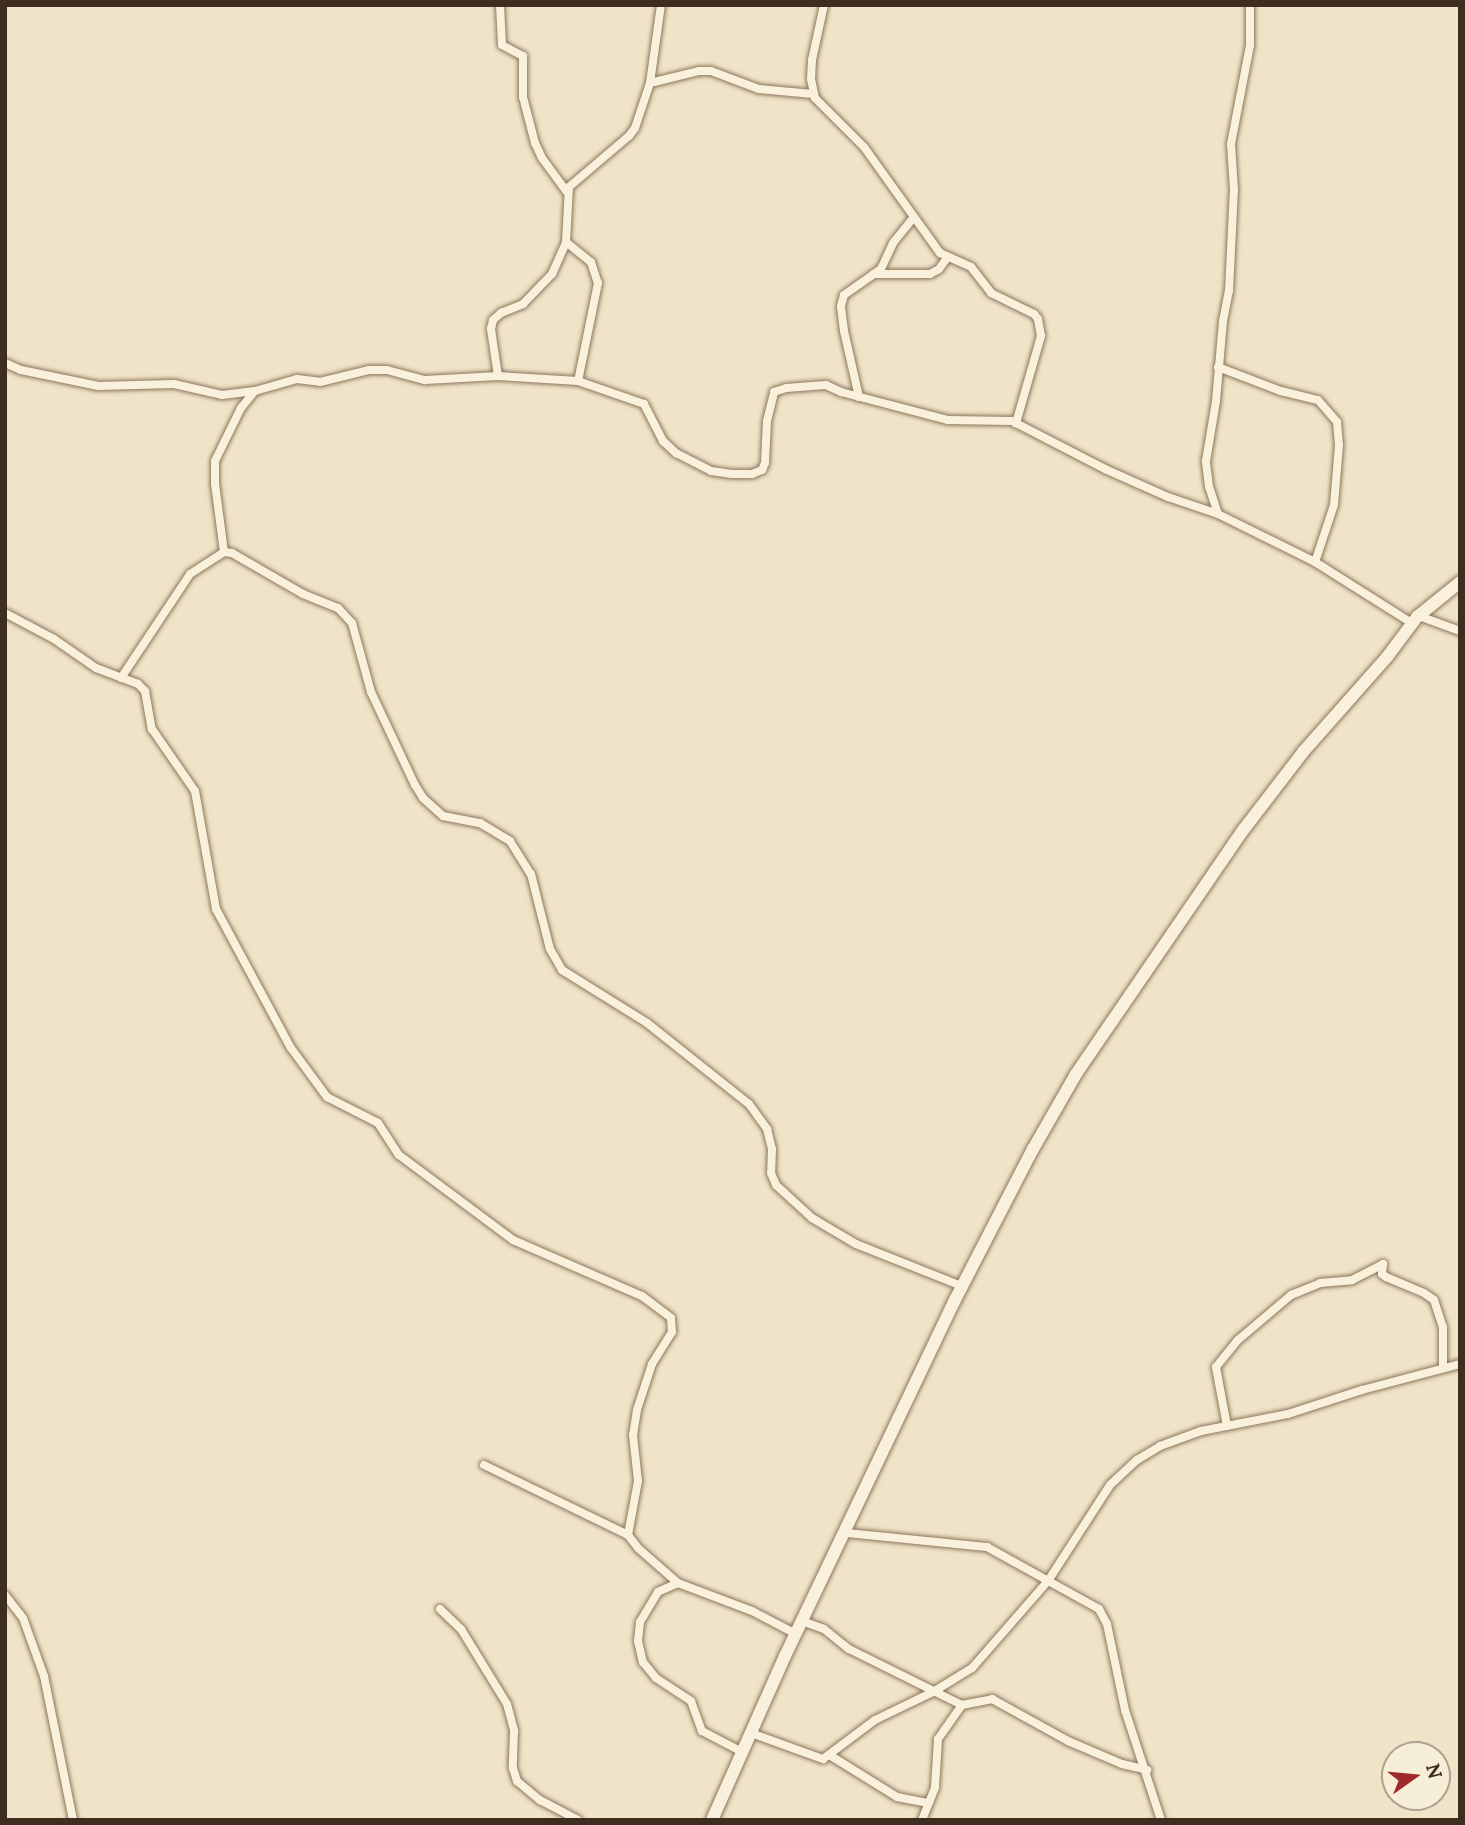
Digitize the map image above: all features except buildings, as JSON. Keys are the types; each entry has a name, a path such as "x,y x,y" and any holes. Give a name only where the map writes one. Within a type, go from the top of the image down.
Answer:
{"street":[{"path":"500,5 502,45 523,56 523,97 535,143 542,158 567,192"},
{"path":"498,376 491,329 493,320 523,304 552,274 566,242 567,192 572,183 629,136 650,83 661,5"},
{"path":"813,94 812,60 824,5"},
{"path":"1218,514 1209,487 1206,461 1232,259 1234,190 1231,144 1250,45 1250,5"},
{"path":"650,83 699,71 711,71 759,89 813,94 864,147 947,258 971,267 992,293 1034,314 1038,319 1041,336 1016,423"},
{"path":"859,397 841,306 849,288 874,274 884,264 893,243 914,217"},
{"path":"566,242 592,262 598,283 578,381"},
{"path":"874,274 930,274 940,269 947,258"},
{"path":"5,363 21,370 98,386 156,383 222,395 255,391 297,379 320,382 369,370 387,370 425,380 498,376 578,381 644,404 658,435 676,453 711,471 732,474 752,474 762,470 765,463 767,421 774,392 818,384 948,420 996,419 1016,423 1115,473 1218,514 1315,562 1415,620 1460,631"},
{"path":"1218,367 1281,391 1313,398 1337,422 1339,445 1334,505 1315,562"},
{"path":"224,552 215,484 215,461 241,408 255,391"},
{"path":"121,678 190,574 224,552"},
{"path":"224,552 303,594 331,603 348,617 354,628 371,692 423,798 443,816 480,823 510,841 531,874 555,961 572,977 647,1023 749,1104 767,1129 772,1149 773,1178 793,1202 831,1231 856,1244 964,1287"},
{"path":"712,1820 802,1621 964,1287 1033,1149 1076,1074 1244,829 1303,752 1387,657 1415,620 1460,582"},
{"path":"5,613 54,639 96,668 138,684 145,691 152,729 195,791 216,909 257,980 281,1031 315,1084 339,1105 378,1123 400,1155 497,1230 528,1248 642,1296 671,1318 672,1332 652,1364 637,1410 633,1435 638,1481 628,1535"},
{"path":"1227,1426 1226,1409 1216,1367 1238,1340 1273,1307 1298,1291 1320,1283 1352,1280 1382,1264 1382,1274 1386,1277 1434,1300 1444,1337 1444,1368"},
{"path":"751,1733 768,1737 815,1758 831,1756 875,1720 933,1692 972,1668 1048,1581 1110,1485 1137,1460 1180,1437 1289,1414 1460,1364"},
{"path":"484,1465 628,1535 638,1548 678,1583 752,1611 796,1634"},
{"path":"846,1533 987,1547 1099,1609 1103,1615 1125,1710 1147,1770 1161,1820"},
{"path":"1036,1573 1056,1567"},
{"path":"678,1583 668,1585 659,1592 640,1622 638,1641 643,1661 656,1678 691,1701 702,1731 744,1753"},
{"path":"5,1595 26,1626 44,1676 73,1820"},
{"path":"440,1609 461,1629 507,1704 514,1731 513,1768 517,1781 540,1800 578,1820"},
{"path":"802,1621 824,1629 849,1649 962,1705 992,1699 1077,1746 1147,1770"},
{"path":"922,1820 935,1787 938,1739 962,1705"},
{"path":"831,1756 897,1797 928,1803"}]}
